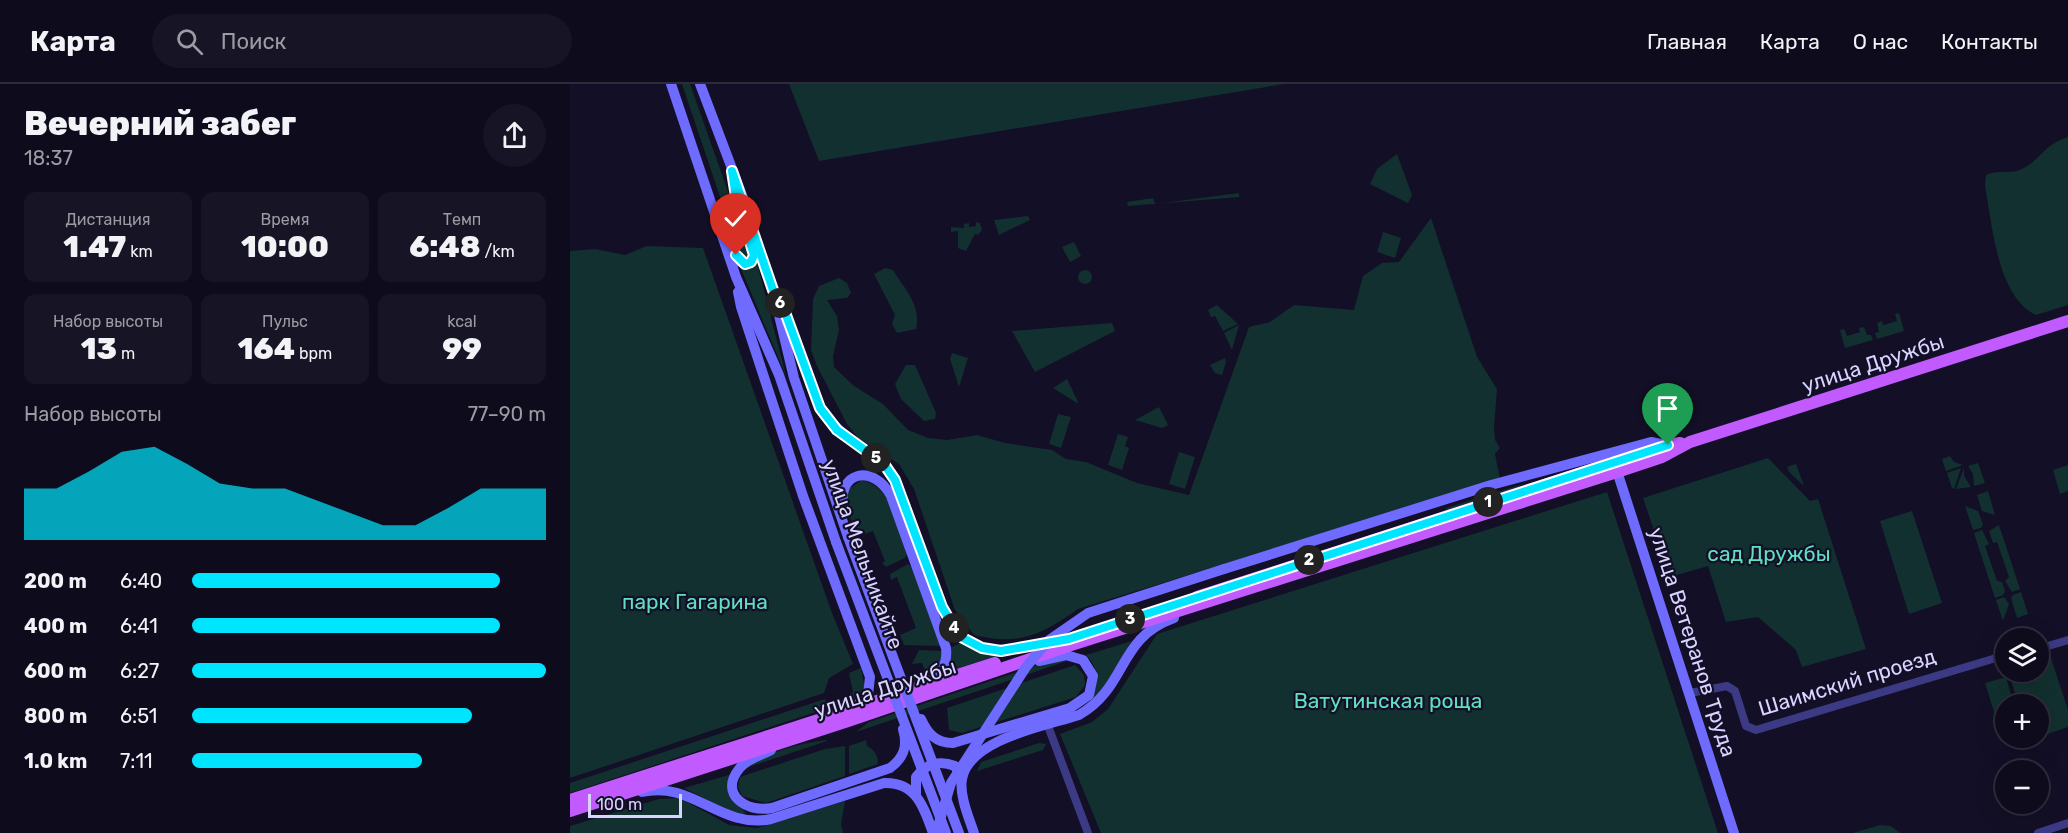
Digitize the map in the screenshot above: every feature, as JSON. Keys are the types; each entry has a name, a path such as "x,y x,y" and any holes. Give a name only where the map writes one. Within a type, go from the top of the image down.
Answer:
{"main road":[{"name":"улица Мельникайте","path":"671,84 736,277 779,375 836,542 946,833"},
{"name":"улица Мельникайте","path":"700,84 773,290 794,378 848,537 959,833"},
{"path":"712,209 725,226 739,261 745,264 751,262 754,255 736,197 732,171"},
{"path":"736,277 741,307 803,496 870,677 868,695 854,708"},
{"path":"773,290 786,315 820,408 837,430 884,464 895,480 942,607 956,631 971,643 1001,651 1069,639"},
{"name":"улица Дружбы","path":"570,800 1446,515 1668,445 1690,442 2068,321"},
{"name":"улица Дружбы","path":"570,811 1208,602 1614,462 1662,457 1690,442"},
{"path":"935,833 951,783 1026,667 1049,640 1088,613 1491,485 1614,462"},
{"name":"улица Ветеранов Труда","path":"1614,462 1734,833"},
{"path":"848,537 844,491 851,479 858,476 875,477 882,482 891,496 946,648 945,664 939,673 903,693"},
{"path":"962,780 971,759 983,748 1079,715 1101,700 1132,648 1148,631 1208,602"},
{"path":"914,709 926,730 944,743 963,741 1070,708 1084,700 1093,683 1090,669 1083,660 1066,655 1007,668"},
{"path":"790,740 748,761 738,769 733,783 740,803 747,808 761,810 890,768 905,749 901,714"},
{"path":"935,833 916,794 916,777 932,764 945,763 955,766 962,780 974,833"},
{"path":"595,803 662,790 684,794 733,818 752,822 771,819 884,783 902,785 916,794"}],"street":[{"path":"2049,646 2068,640"},
{"name":"Шаимский проезд","path":"1690,693 1727,686 1735,691 1746,726 1756,730 1995,658"},
{"path":"1048,726 1088,833"},
{"path":"2038,833 2068,823"}],"green space":[{"path":"682,84 690,84 749,251 745,259 740,256"},
{"path":"789,84 1284,84 819,161"},
{"path":"2068,137 2068,305 2036,315 2023,306 2013,292 1998,258 1985,186 1986,175 2022,169 2053,144"},
{"path":"1397,154 1412,195 1408,203 1370,184 1377,169"},
{"path":"1239,193 1239,197 1159,204"},
{"path":"1153,198 1155,204 1128,206 1127,202"},
{"path":"1028,216 1030,220 999,235 994,220"},
{"path":"1431,218 1477,357 1497,389 1494,427 1495,440 1500,448 1495,454 1500,479 1078,609 1053,626 1029,636 1004,639 974,635 955,610 914,489 899,464 858,438 847,424 811,350 813,299 819,286 839,278 847,283 851,293 847,298 827,300 837,316 839,330 833,356 834,367 854,386 883,404 908,430 928,438 947,440 977,435 1005,443 1052,450 1066,459 1086,462 1137,483 1189,495 1249,327 1270,322 1294,305 1354,310 1363,276 1382,263 1399,262"},
{"path":"976,222 980,223 982,230 978,235 975,234 966,251 958,248 958,231 951,232 951,227 964,228 964,224 969,223 969,227 976,226"},
{"path":"1383,232 1401,238 1395,258 1377,252"},
{"path":"1074,242 1081,256 1070,262 1062,247"},
{"name":"парк Гагарина","path":"647,246 703,248 832,613 853,664 829,678 824,693 570,778 570,251 595,249 625,255"},
{"path":"757,263 786,376 741,269 750,268"},
{"path":"885,268 893,270 911,298 916,313 916,329 897,333 892,324 895,315 874,274"},
{"path":"1085,270 1090,272 1092,277 1090,282 1085,284 1080,282 1078,277 1080,272"},
{"path":"1217,305 1238,324 1223,331 1215,316 1211,317 1208,310"},
{"path":"1899,313 1904,331 1877,339 1875,333 1879,332 1877,323 1882,321 1883,325 1897,321 1895,314"},
{"path":"1112,323 1115,331 1035,372 1012,331"},
{"path":"1239,325 1232,350 1224,333"},
{"path":"1864,327 1867,335 1871,335 1873,340 1845,348 1840,330 1844,329 1847,336 1860,332 1859,328"},
{"path":"952,353 968,358 959,387 950,359"},
{"path":"1225,358 1222,375 1215,373 1210,365"},
{"path":"906,365 915,365 936,413 935,419 924,421 901,399 895,384"},
{"path":"1067,379 1078,402 1077,403 1053,388"},
{"path":"1159,407 1168,425 1162,428 1135,420"},
{"path":"1058,414 1071,417 1061,448 1049,444"},
{"path":"1118,434 1128,437 1125,446 1129,448 1122,470 1108,465"},
{"path":"1179,452 1195,457 1185,489 1169,484"},
{"path":"1950,456 1954,462 1963,465 1946,471 1942,459"},
{"name":"сад Дружбы","path":"1768,458 1810,501 1818,499 1866,649 1802,667 1796,650 1758,617 1726,622 1708,566 1670,577 1643,498"},
{"path":"1978,463 1985,483 1974,486 1973,474 1968,466"},
{"path":"1796,464 1804,486 1789,472 1787,467"},
{"path":"2068,465 2068,491 2060,494 2053,470"},
{"path":"1961,468 1954,489 1947,473"},
{"path":"1964,468 1964,476 1971,487 1956,489"},
{"path":"862,480 872,484 887,499 893,509 907,553 905,558 886,567 882,563 885,561 873,531 856,537 846,504 849,489"},
{"path":"1523,484 1510,491 1447,511 1446,508"},
{"path":"1988,491 1995,515 1982,511 1977,495"},
{"name":"Ватутинская роща","path":"1607,492 1718,833 1101,833 1060,734 1092,722 1108,709 1157,634"},
{"path":"1965,506 1978,511 1983,524 1981,528 1973,530"},
{"path":"1912,511 1942,603 1909,614 1880,521"},
{"path":"1999,525 2020,589 2012,592 2005,581 2009,577 1997,542 1993,543 1989,531"},
{"path":"1982,530 1989,544 1985,546 1997,581 2002,582 2005,591 2003,595 1995,598 1974,533"},
{"path":"908,564 913,569 942,646 904,645 900,635 916,628 897,577 891,580 890,574"},
{"path":"2021,592 2028,614 2017,618 2011,598"},
{"path":"2004,597 2009,604 2003,621 1996,600"},
{"path":"1132,641 1107,686 1092,700 1096,688 1096,671 1086,655"},
{"path":"962,642 1003,655 942,675 950,648"},
{"path":"919,650 942,651 934,671 914,682 913,678 926,673 922,663 912,664"},
{"path":"2049,655 2068,710 2068,727 2049,734 2049,694 2015,694 2011,682 2049,682"},
{"path":"1056,659 1073,659 856,732 869,722"},
{"path":"1075,665 1084,675 1085,685 1076,697 962,733 949,730 947,708"},
{"path":"861,668 865,689 857,699 849,702 848,695 853,692 849,673"},
{"path":"1995,680 1995,682 2007,682 2011,694 1995,694 1995,715 1985,683"},
{"path":"825,699 828,708 570,793 570,783"},
{"path":"827,740 743,769 761,758 783,750"},
{"path":"866,740 867,746 876,754 878,764 849,774 849,746"},
{"path":"1039,743 1046,744 1043,750 977,771 981,762"},
{"path":"845,746 845,776 766,803 742,796 738,787 740,777 825,749"},
{"path":"729,775 729,786 733,796 746,813 737,815 684,788"},
{"path":"680,798 729,825 757,828 845,801 841,824 843,833 570,833 570,826 659,799"},
{"path":"1880,825 1891,826 1900,833 1853,833"}],"route":[{"path":"736,255 739,261 745,264 751,262 754,255 736,197 732,171 745,203 773,290 786,315 820,408 837,430 884,464 895,480 947,618 963,638 982,648 1001,651 1014,650 1069,639 1446,515 1668,445"}]}
